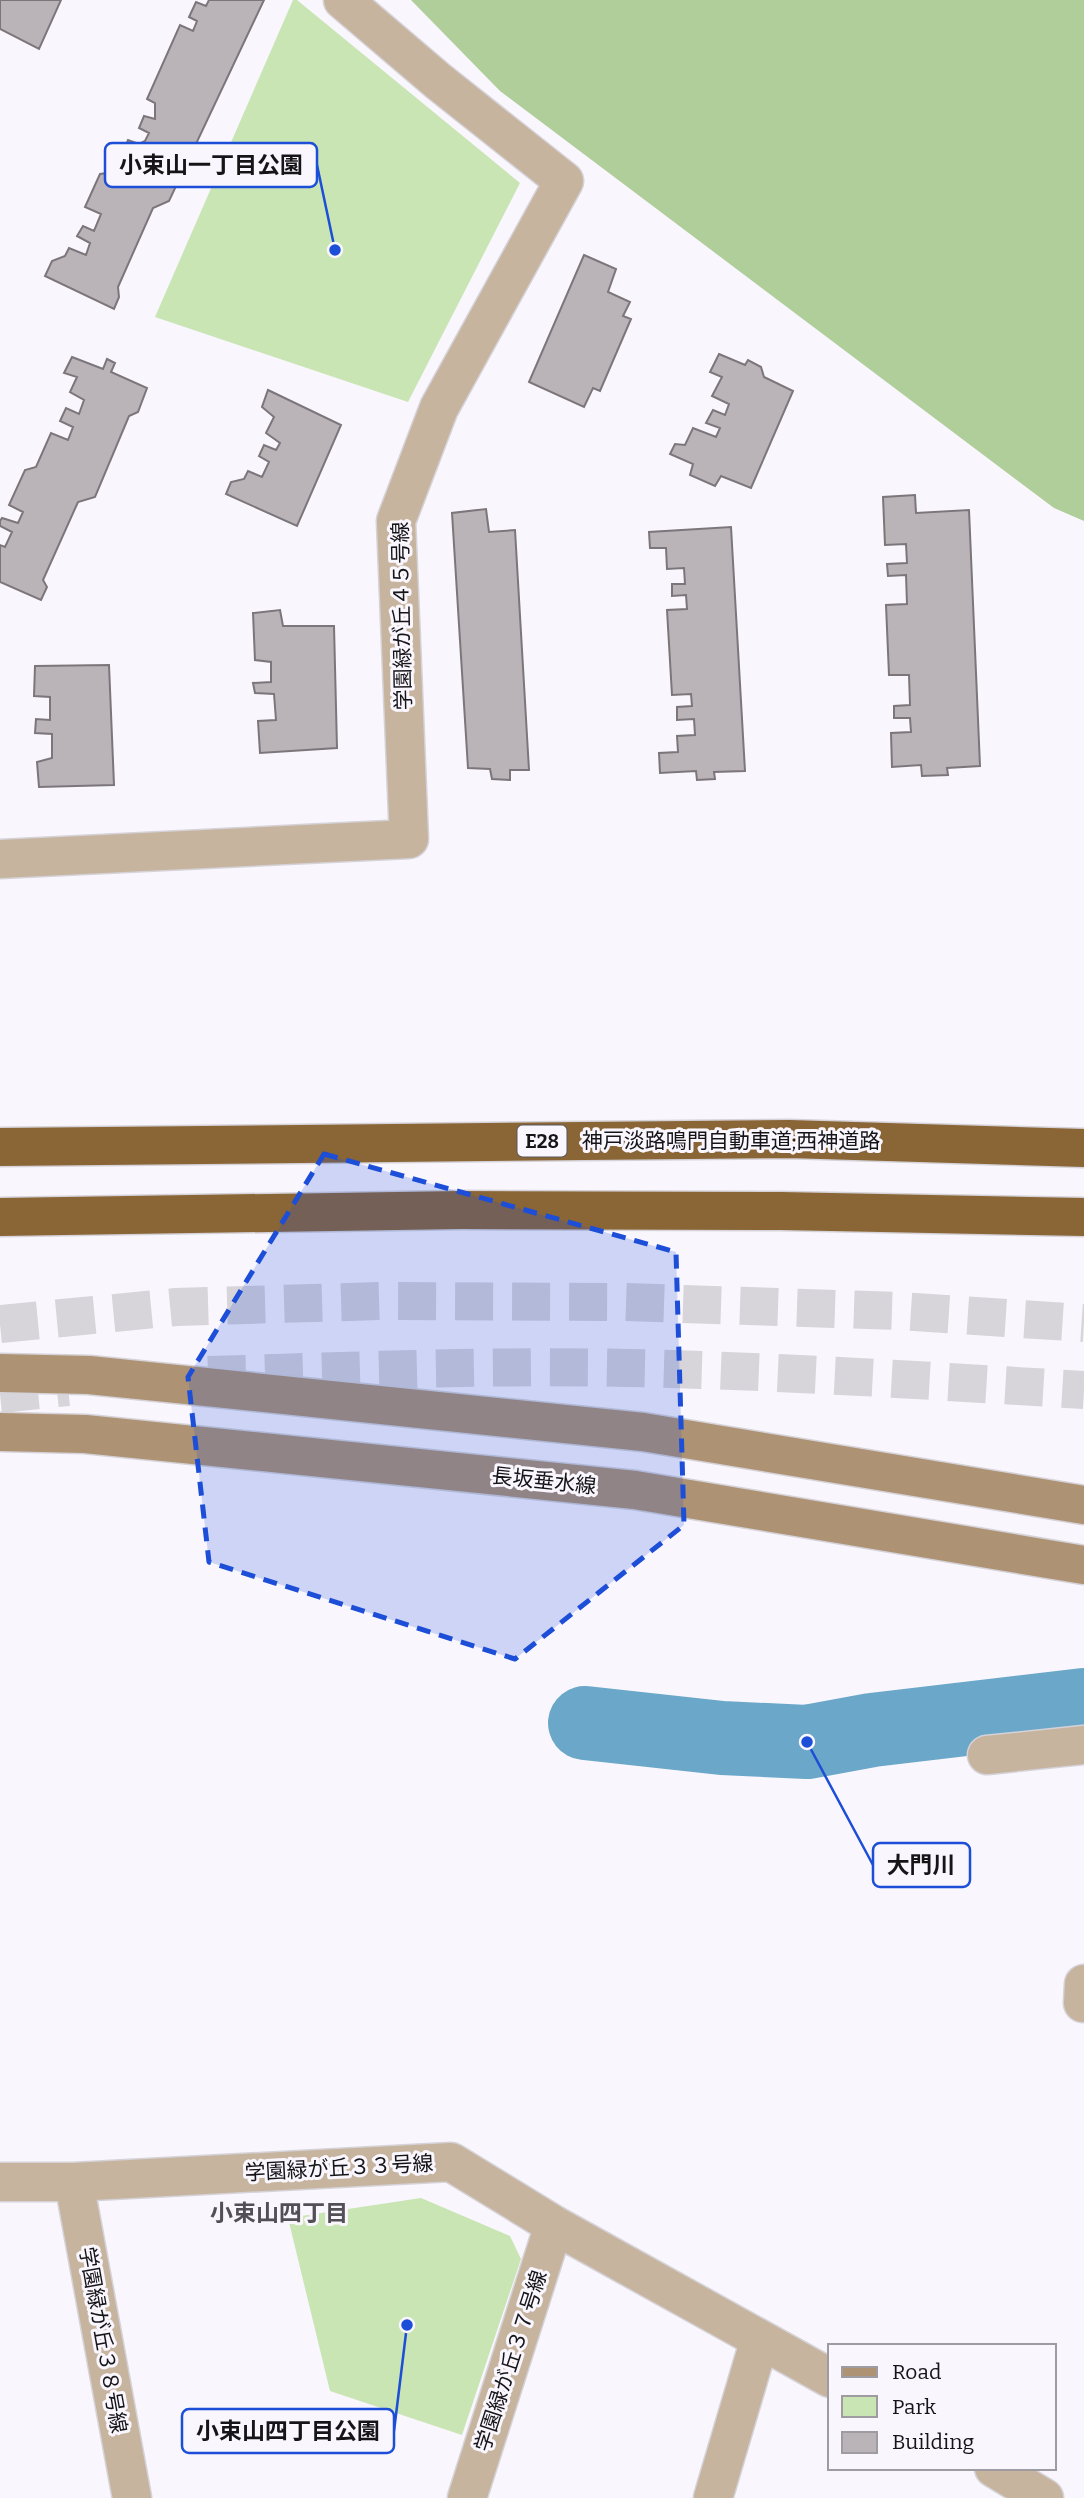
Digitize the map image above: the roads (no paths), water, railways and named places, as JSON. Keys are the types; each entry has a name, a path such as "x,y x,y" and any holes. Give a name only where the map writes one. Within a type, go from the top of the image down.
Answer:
{"highway":[{"name":"神戸淡路鳴門自動車道;西神道路","path":"0,1147 789,1139 1084,1147"},
{"path":"0,1217 460,1210 782,1211 1084,1217"}],"main road":[{"path":"0,1373 89,1375 643,1432 1084,1506"},
{"name":"長坂垂水線","path":"0,1432 85,1434 635,1490 1084,1564"}],"street":[{"name":"学園緑が丘４５号線","path":"0,859 409,839 396,521 439,408 564,181 438,81 343,0"},
{"path":"987,1755 1084,1745"},
{"name":"学園緑が丘３３号線","path":"0,2182 74,2182 451,2162 554,2225 828,2377"},
{"name":"学園緑が丘３８号線","path":"74,2182 132,2498"},
{"name":"学園緑が丘３７号線","path":"467,2498 554,2225"},
{"path":"713,2498 760,2339"},
{"path":"979,2498 987,2470"},
{"path":"997,2470 1044,2498"}],"waterway":[{"path":"585,1723 722,1738 807,1742 872,1730 1084,1705"}],"tunnel":[{"path":"0,1324 176,1307 380,1301 626,1302 898,1311 1084,1323"},
{"path":"208,1375 576,1367 799,1374 1084,1390"},
{"path":"0,1394 68,1387"}],"place":[{"name":"小束山一丁目公園","path":"335,250"},
{"name":"大門川","path":"807,1742"},
{"name":"小束山四丁目公園","path":"407,2325"}],"district":[{"name":"小束山四丁目","path":"279,2213"}]}
